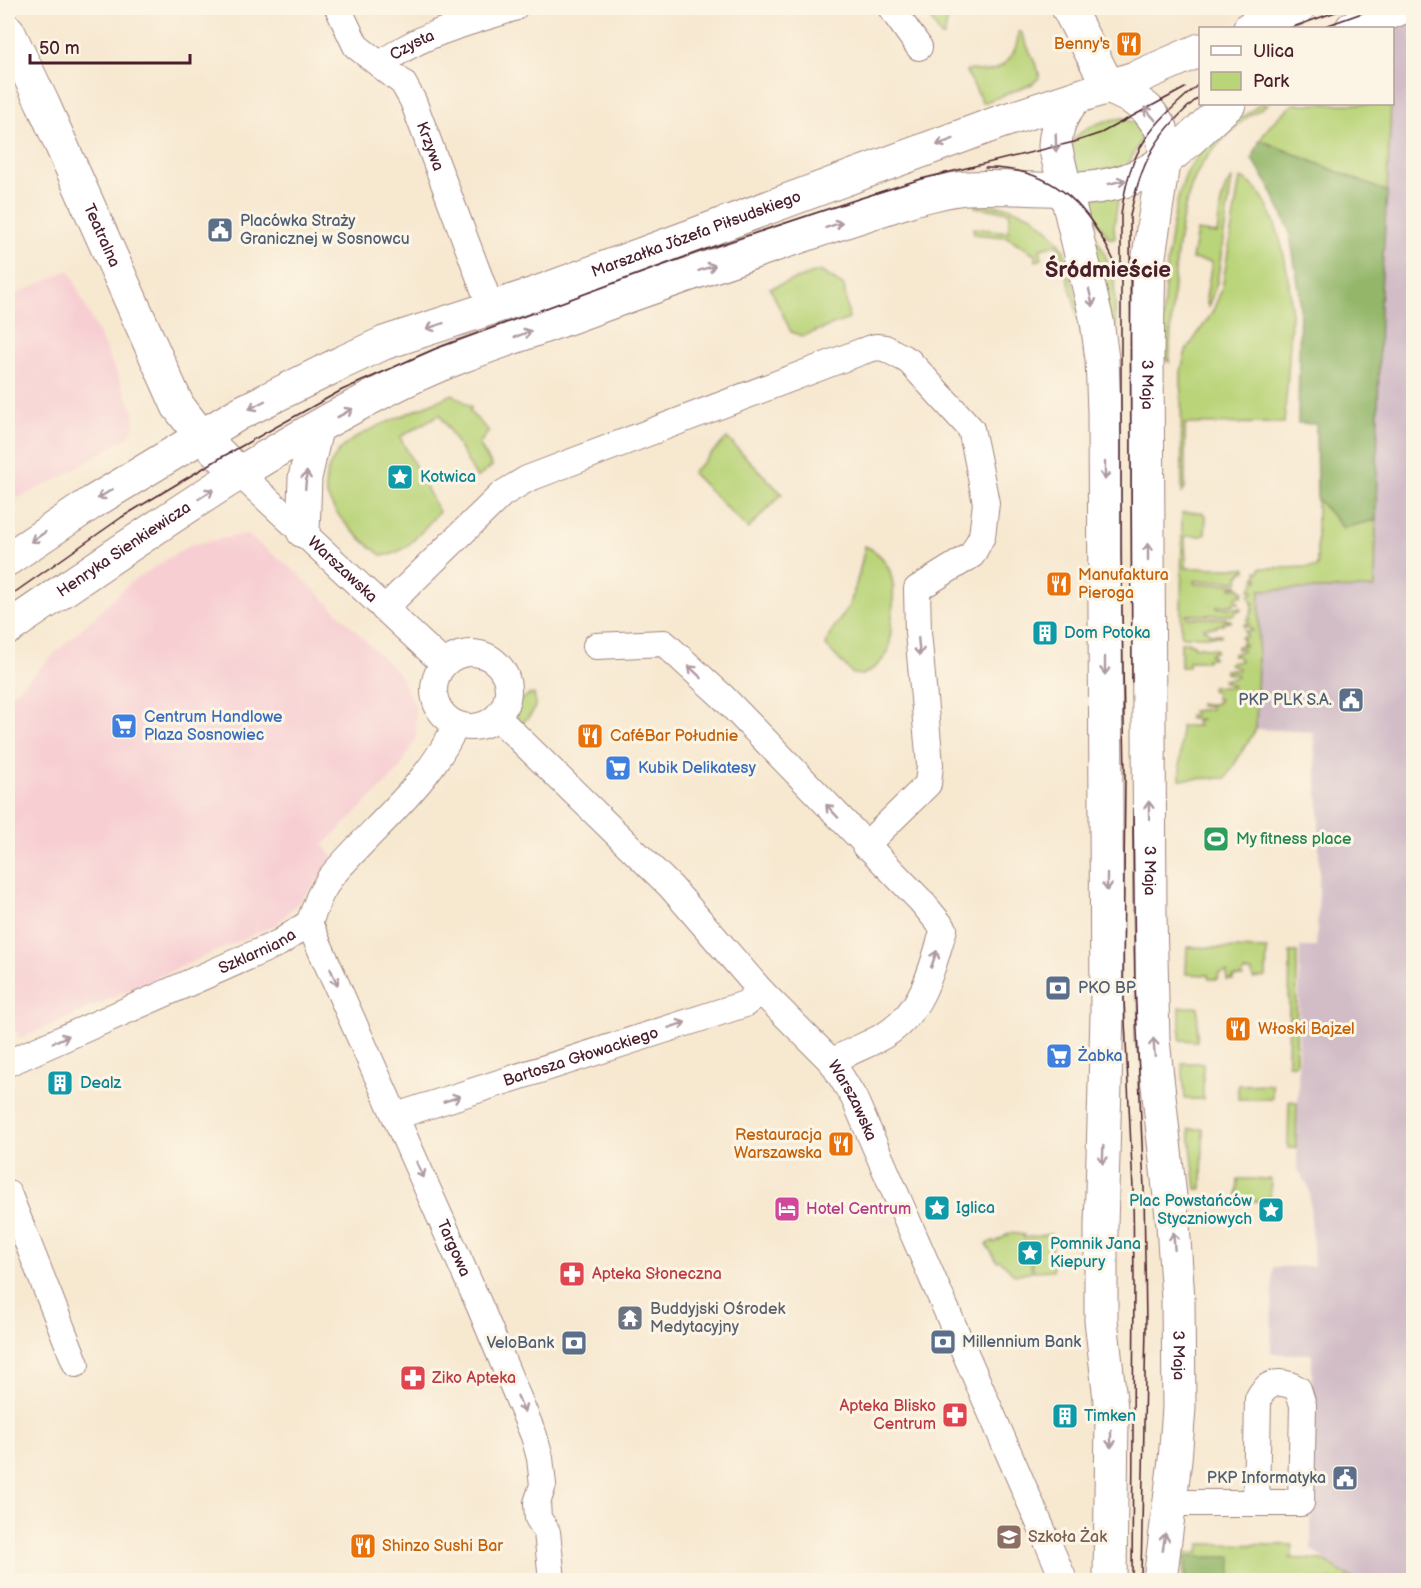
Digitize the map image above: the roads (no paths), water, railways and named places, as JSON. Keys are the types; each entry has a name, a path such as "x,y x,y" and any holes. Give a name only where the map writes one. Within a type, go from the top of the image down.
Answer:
{"main road":[{"path":"1068,8 1109,87 1140,103 1157,122 1163,134 1165,160"},
{"path":"1252,27 1298,8"},
{"path":"1354,27 1401,8"},
{"path":"1372,27 1413,12"},
{"name":"Teatralna","path":"8,31 178,406 201,436 240,474"},
{"name":"Marszałka Józefa Piłsudskiego","path":"201,436 273,396 384,344 534,294 1000,122 1109,87 1199,50"},
{"path":"1074,99 1062,115 1056,133 1055,146 1096,321 1102,359 1104,412 1107,1014 1101,1226 1101,1320 1112,1417 1110,1581"},
{"path":"240,474 403,381 661,284 913,199 968,188 1065,191 1126,180 1140,175 1165,160 1228,105"},
{"name":"3 Maja","path":"1160,1581 1179,1408 1178,1299 1173,1225 1153,1040 1148,702 1149,256 1165,160"},
{"path":"1000,188 1049,211 1078,241"},
{"path":"141,471 178,406"},
{"path":"303,531 305,478 316,429"},
{"path":"8,559 70,516 201,436"},
{"name":"Henryka Sienkiewicza","path":"8,628 240,474"}],"street":[{"name":"Krzywa","path":"338,8 356,46 403,83 413,101 490,308"},
{"name":"Czysta","path":"381,65 417,41 514,8"},
{"path":"891,8 919,47"},
{"path":"384,609 502,494 527,479 876,347 893,350 909,361 971,429 986,503 982,536 972,555 917,589 918,632 930,765 928,784 865,846"},
{"name":"Warszawska","path":"240,474 444,664"},
{"path":"596,646 664,643 723,697 865,846 921,901 944,929 922,996 911,1012 890,1032 832,1062"},
{"path":"469,652 483,654 495,661 504,672 509,685 505,708 497,717 489,724 467,727 456,725 442,713 435,697 434,685 444,664 456,656 469,652"},
{"name":"Warszawska","path":"497,717 671,887 761,991 832,1062 854,1098 1064,1581"},
{"name":"Szklarniana","path":"8,1063 279,943 309,923 320,895 330,878 428,773 456,725"},
{"name":"Targowa","path":"309,923 487,1323 534,1436 540,1458 543,1485 537,1503 538,1518 547,1532 552,1581"},
{"name":"Bartosza Głowackiego","path":"396,1116 745,1004 761,991"},
{"path":"8,1193 76,1365"},
{"path":"1169,1503 1256,1503"}],"tram line":[{"path":"1293,27 1347,8"},
{"path":"1323,27 1376,8"},
{"path":"1132,1580 1134,1280 1133,1189 1123,979 1125,776 1121,555 1121,215 1130,171 1145,140 1168,112 1199,84"},
{"path":"8,597 122,517 222,457 342,390 435,349 707,249 858,199 921,179 1074,142 1101,133 1185,88"},
{"path":"1132,682 1130,216 1134,196 1153,149 1172,122 1199,97"},
{"path":"985,168 1033,175 1069,196 1097,229 1119,272"},
{"path":"1133,808 1135,983 1144,1189 1146,1325 1141,1576"}],"place":[{"name":"Benny's","path":"1129,44"},
{"name":"Placówka Straży Granicznej w Sosnowcu","path":"220,230"},
{"name":"Kotwica","path":"400,477"},
{"name":"Manufaktura Pieroga","path":"1059,584"},
{"name":"Dom Potoka","path":"1045,633"},
{"name":"PKP PLK S.A.","path":"1351,700"},
{"name":"Centrum Handlowe Plaza Sosnowiec","path":"124,726"},
{"name":"CaféBar Południe","path":"590,736"},
{"name":"Kubik Delikatesy","path":"618,768"},
{"name":"My fitness place","path":"1216,839"},
{"name":"PKO BP","path":"1058,988"},
{"name":"Włoski Bajzel","path":"1238,1029"},
{"name":"Żabka","path":"1059,1056"},
{"name":"Dealz","path":"60,1083"},
{"name":"Restauracja Warszawska","path":"841,1144"},
{"name":"Iglica","path":"937,1208"},
{"name":"Hotel Centrum","path":"787,1209"},
{"name":"Plac Powstańców Styczniowych","path":"1271,1210"},
{"name":"Pomnik Jana Kiepury","path":"1030,1253"},
{"name":"Apteka Słoneczna","path":"572,1274"},
{"name":"Buddyjski Ośrodek Medytacyjny","path":"630,1318"},
{"name":"Millennium Bank","path":"943,1342"},
{"name":"VeloBank","path":"574,1343"},
{"name":"Ziko Apteka","path":"413,1378"},
{"name":"Apteka Blisko Centrum","path":"955,1415"},
{"name":"Timken","path":"1065,1416"},
{"name":"PKP Informatyka","path":"1345,1478"},
{"name":"Szkoła Żak","path":"1009,1537"},
{"name":"Shinzo Sushi Bar","path":"363,1546"}],"district":[{"name":"Śródmieście","path":"1108,270"}]}
